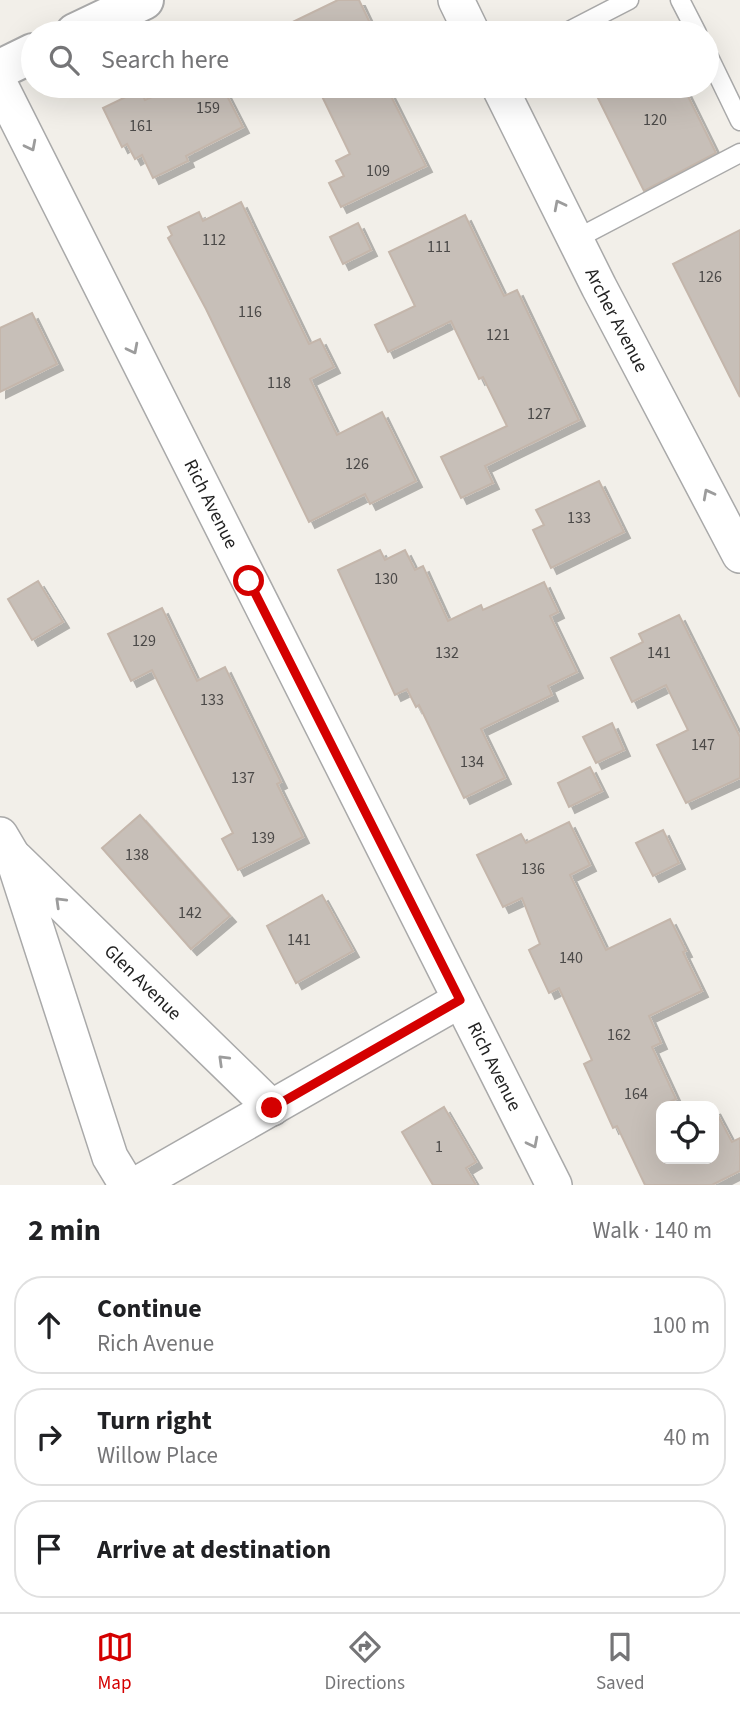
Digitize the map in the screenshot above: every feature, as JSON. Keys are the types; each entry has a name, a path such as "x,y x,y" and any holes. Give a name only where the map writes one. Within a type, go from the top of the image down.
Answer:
{"street":[{"path":"100,21 144,0"},
{"path":"456,0 466,21"},
{"path":"0,69 21,59"},
{"name":"Rich Avenue","path":"0,85 554,1185"},
{"name":"Archer Avenue","path":"505,98 740,555"},
{"name":"Glen Avenue","path":"7,846 272,1108"},
{"name":"Glen Avenue","path":"7,846 110,1157 127,1185"},
{"path":"136,1185 460,1000"}],"lane":[{"path":"588,21 629,0"},
{"path":"680,0 691,21"},
{"path":"719,78 740,121"},
{"path":"576,239 740,153"}],"building":[{"path":"338,0 359,0 369,21 295,21"},
{"path":"124,98 228,98 243,127 186,156 188,161 153,178 142,155 135,159 127,144 122,147 103,108"},
{"path":"323,98 392,98 426,166 341,207 329,183 344,176 336,161 350,154"},
{"path":"598,98 689,98 716,153 644,191"},
{"path":"241,202 309,344 320,339 334,367 310,379 337,435 382,412 416,481 370,504 365,494 309,522 206,309 168,238 172,235 168,227 199,212 203,221"},
{"path":"465,215 504,296 517,290 579,420 485,466 493,483 461,498 441,457 507,426 483,377 479,379 451,321 388,352 375,325 415,306 389,252"},
{"path":"358,223 371,250 343,264 330,237"},
{"path":"740,230 740,397 673,264"},
{"path":"32,313 57,364 0,392 0,328"},
{"path":"599,481 624,532 551,568 533,530 544,525 536,510"},
{"path":"380,550 385,560 405,550 415,570 423,566 448,621 481,605 483,610 544,582 558,612 550,616 577,672 548,686 552,695 481,729 505,778 464,798 419,705 416,707 407,689 395,695 338,570"},
{"path":"38,581 63,622 32,640 8,599"},
{"path":"162,608 197,681 225,667 281,782 277,784 303,837 238,870 222,839 233,833 152,670 131,681 108,634"},
{"path":"679,615 740,737 740,778 686,803 657,745 688,730 666,685 632,702 611,658 643,642 639,634"},
{"path":"612,723 624,750 596,763 583,737"},
{"path":"590,767 602,791 569,807 558,783"},
{"path":"140,815 230,916 191,949 102,848"},
{"path":"569,822 590,865 570,875 606,950 670,919 702,991 649,1016 661,1043 652,1047 676,1099 656,1101 656,1164 719,1164 719,1117 732,1142 740,1138 740,1171 712,1185 645,1185 617,1126 613,1128 584,1064 592,1060 559,988 549,993 529,950 540,944 522,898 503,907 477,855 521,834 526,843"},
{"path":"663,830 679,863 653,876 636,843"},
{"path":"322,895 353,951 296,983 267,926"},
{"path":"444,1107 476,1162 466,1168 476,1185 433,1185 402,1132"}],"route":[{"path":"249,581 460,1000 272,1108"}]}
